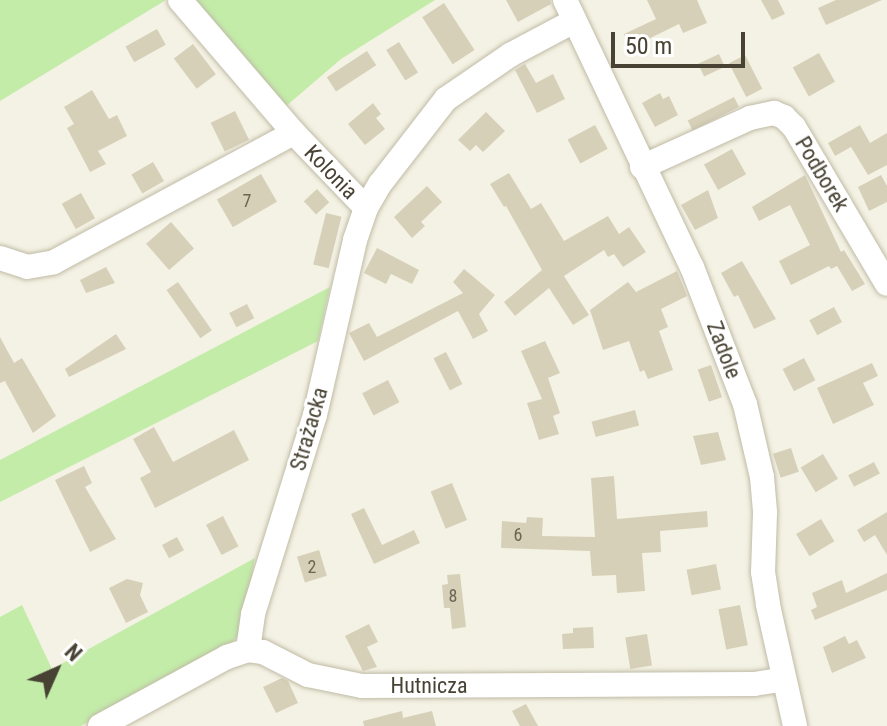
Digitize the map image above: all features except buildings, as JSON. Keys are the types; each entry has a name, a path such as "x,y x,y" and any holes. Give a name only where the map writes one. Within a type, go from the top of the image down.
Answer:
{"street":[{"path":"180,0 294,133"},
{"name":"Kolonia","path":"0,258 27,267 54,262 294,133 366,208 380,184 446,99 570,10"},
{"name":"Zadole","path":"570,10 692,267 755,437 765,513 763,572 795,726"},
{"name":"Podborek","path":"642,167 750,118 774,113 784,117 794,127 887,284"},
{"name":"Strażacka","path":"248,650 253,614 315,415 355,240 366,208"},
{"path":"100,726 227,657 248,650"},
{"name":"Hutnicza","path":"248,650 263,652 308,675 362,686 754,684 784,679"}],"green space":[{"path":"0,0 166,0 0,101"},
{"path":"189,0 435,0 341,59 285,107"},
{"path":"330,287 318,341 0,502 0,460"},
{"path":"255,558 242,630 231,644 81,726 0,726 0,617 22,605 52,669"}]}
